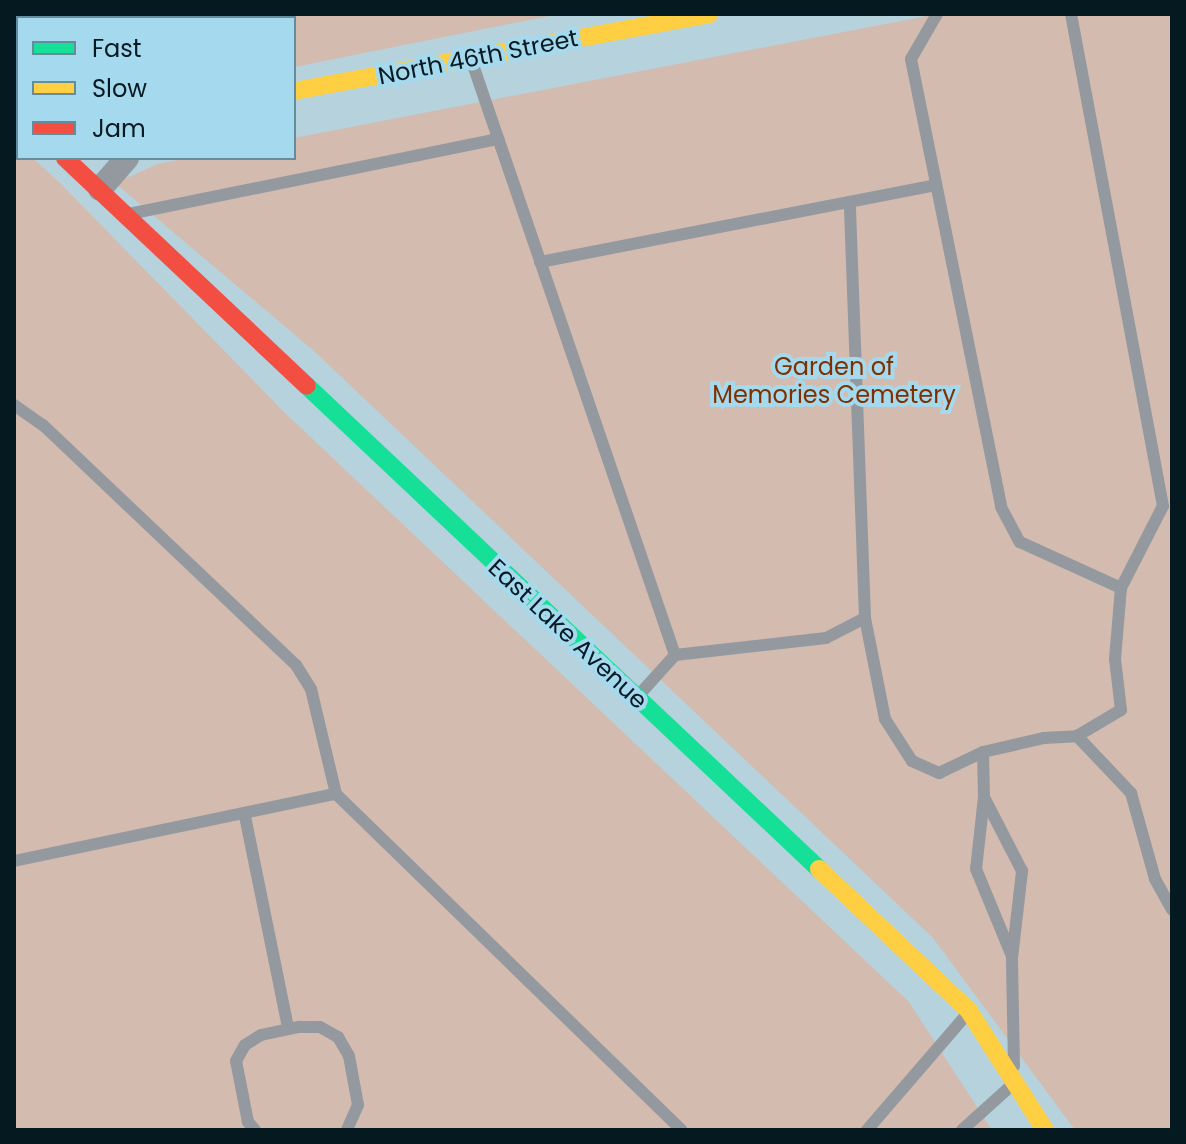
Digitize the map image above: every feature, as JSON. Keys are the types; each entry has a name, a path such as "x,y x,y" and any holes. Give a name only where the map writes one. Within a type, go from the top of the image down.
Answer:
{"street":[{"name":"North 46th Street","path":"296,91 709,14"},
{"name":"East Lake Avenue","path":"67,160 969,1011 1045,1130"},
{"path":"100,189 125,160"}],"lane":[{"path":"937,14 911,59 1001,507 1020,542 1121,588"},
{"path":"850,202 865,618 885,719 912,761 939,773 983,752 1044,738 1077,736 1121,710 1115,659 1121,588 1163,506 1072,17 1059,14"},
{"path":"471,59 675,655"},
{"path":"126,214 498,139"},
{"path":"540,262 936,185"},
{"path":"14,405 43,425 296,665 311,689 336,794 682,1130"},
{"path":"636,698 675,655 826,638 865,618"},
{"path":"1077,736 1131,793 1155,879 1172,910"},
{"path":"983,752 984,797 976,869 1012,958"},
{"path":"14,861 245,816 336,794"},
{"path":"962,1130 1015,1083 1012,958 1022,871 984,797"},
{"path":"245,816 288,1028"},
{"path":"867,1130 969,1011"},
{"path":"255,1130 248,1122 236,1061 245,1045 288,1028 320,1027 338,1037 349,1056 358,1105 347,1130"}],"green space":[{"path":"183,14 559,14 296,67 296,16"},
{"name":"Garden of Memories Cemetery","path":"937,14 1172,14 1172,1130 1075,1130 933,938 314,351 115,183 158,164 177,160 296,160 296,138"},
{"path":"14,140 16,160 35,160 61,184 285,413 909,1002 992,1130 14,1130"}],"traffic: fast":[{"path":"307,386 819,869"}],"traffic: slow":[{"path":"296,91 709,14"},
{"path":"819,869 969,1011 1045,1130"}],"traffic: jam":[{"path":"67,160 307,386"}]}
